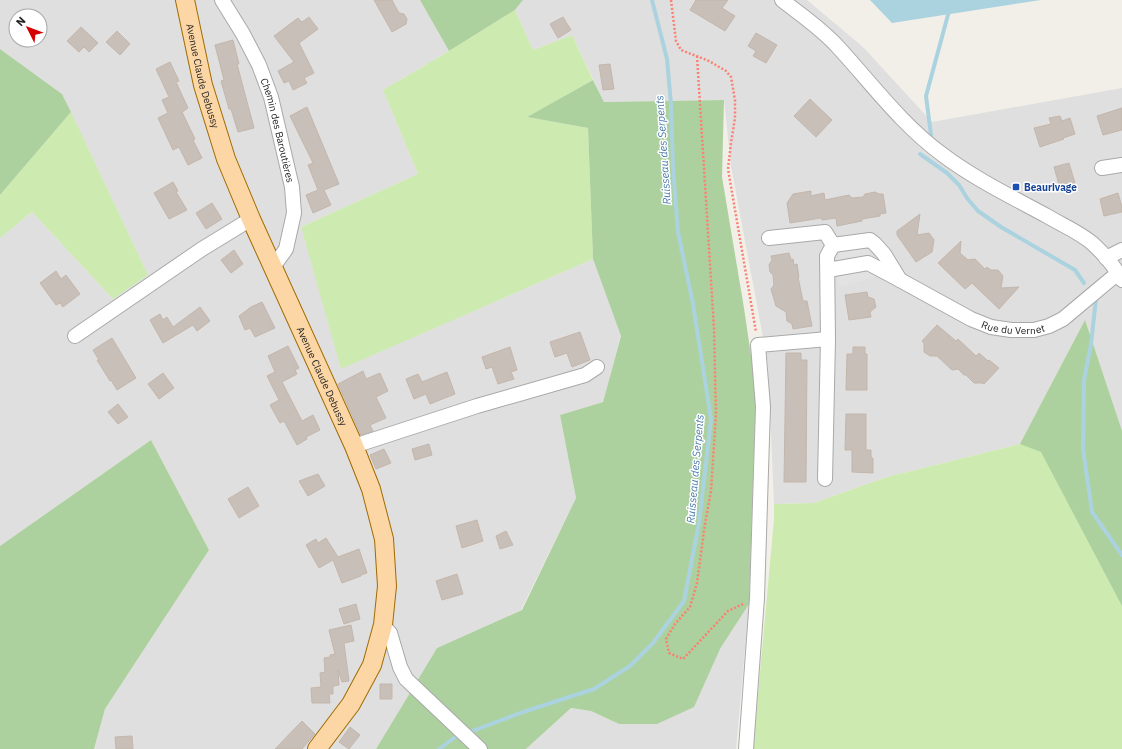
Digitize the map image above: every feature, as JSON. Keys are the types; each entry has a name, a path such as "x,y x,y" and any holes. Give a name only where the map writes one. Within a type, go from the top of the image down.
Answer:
{"main road":[{"name":"Avenue Claude Debussy","path":"185,0 203,85 226,159 354,446 371,489 384,539 387,586 383,625 372,665 351,704 317,749"}],"street":[{"name":"Chemin des Baroutières","path":"222,0 259,64 271,97 292,187 294,213 286,249 273,267"},
{"path":"782,0 816,26 837,46 916,134 971,174 1091,242 1120,276"},
{"path":"1102,168 1122,165"},
{"path":"75,336 202,248 252,219"},
{"path":"769,238 825,232 833,246 827,256 828,339 826,479"},
{"name":"Rue du Vernet","path":"833,246 870,240 884,254 900,280"},
{"path":"1106,258 1122,250"},
{"name":"Rue du Vernet","path":"828,270 868,263 971,319 991,327 1011,330 1034,330 1049,326 1063,319 1120,276"},
{"path":"746,749 757,598 762,407 758,345 828,339"},
{"path":"354,446 477,406 585,375 597,367"},
{"path":"383,625 390,633 400,667 406,679 480,749"}],"path":[{"path":"670,0 676,41 681,50 709,61 726,71 731,77 735,100 735,118 728,169 758,345"},
{"path":"697,56 714,328 716,414 711,491 697,584 690,608 675,624 666,639 670,653 683,659 728,611 757,598"}],"shaded area":[{"path":"0,0 420,0 449,51 383,90 418,174 301,227 342,368 593,259 621,335 603,402 560,415 576,498 521,610 437,648 376,749 94,749 105,709 209,550 151,440 0,546 0,238 32,212 113,299 148,275 62,94 0,49"},
{"path":"523,0 807,0 863,47 932,122 1122,88 1122,431 1085,321 1020,444 887,477 814,503 774,504 768,364 731,166 724,100 604,102 572,35 533,50 515,10"},
{"path":"870,240 868,263 875,277 839,287 835,269 842,244"},
{"path":"749,604 736,749 526,749 571,708 591,711 619,724 657,724 720,649"}],"green space":[{"path":"420,0 523,0 515,10 449,51"},
{"path":"515,10 533,50 572,35 593,80 527,117 588,128 593,259 341,369 301,227 418,174 383,90"},
{"path":"0,49 62,94 71,112 0,195"},
{"path":"593,80 604,102 724,100 722,177 756,390 749,604 720,649 694,707 657,724 619,724 591,711 571,708 526,749 376,749 437,648 522,610 576,498 560,415 603,402 621,336 593,259 588,128 527,117"},
{"path":"71,112 148,275 113,299 32,212 0,238 0,195"},
{"path":"1085,320 1122,431 1122,749 753,749 774,519 774,504 814,503 887,477 1020,444"},
{"path":"1085,320 1122,431 1122,606 1041,452 1020,444"},
{"path":"151,440 209,550 105,709 94,749 0,749 0,546"}],"water":[{"path":"870,0 1041,0 892,23"}],"building":[{"path":"374,0 392,0 399,13 404,14 407,19 406,24 392,32"},
{"path":"696,0 728,0 722,8 735,16 725,31 690,10"},
{"path":"309,17 318,29 299,43 314,73 304,78 307,83 293,90 289,81 284,83 278,71 294,62 274,36 298,18 302,22"},
{"path":"563,17 571,30 558,38 550,24"},
{"path":"81,27 98,43 89,52 84,47 79,52 67,41"},
{"path":"117,31 130,44 120,55 106,42"},
{"path":"756,33 777,45 766,63 753,56 756,51 748,46"},
{"path":"233,40 239,64 237,64 254,128 238,132 231,109 229,109 221,81 224,80 215,45"},
{"path":"170,62 179,81 176,82 188,108 182,112 202,158 188,165 179,147 173,150 158,118 168,113 162,100 169,97 156,69"},
{"path":"610,64 614,89 603,90 599,65"},
{"path":"810,99 832,120 816,137 794,116"},
{"path":"307,107 339,184 324,190 331,205 313,213 306,195 318,190 308,165 313,163 290,116"},
{"path":"1122,108 1122,130 1103,135 1097,116"},
{"path":"1060,116 1062,121 1070,118 1075,134 1040,147 1034,128 1051,124 1049,118"},
{"path":"1069,163 1075,183 1060,188 1054,167"},
{"path":"173,182 178,191 176,192 187,210 169,219 154,193"},
{"path":"811,191 811,196 824,193 825,200 849,195 852,198 863,197 865,194 875,192 883,194 886,213 880,214 880,216 862,219 862,221 837,226 836,218 822,220 821,218 790,223 787,203 793,194"},
{"path":"1118,193 1122,212 1104,216 1100,199"},
{"path":"212,203 222,219 206,229 196,213"},
{"path":"920,214 917,235 929,233 934,240 932,252 916,262 897,235 897,231"},
{"path":"961,241 960,253 968,260 975,259 985,269 987,267 991,270 998,270 1003,276 1001,288 1019,287 999,309 972,283 965,289 938,263"},
{"path":"234,250 243,264 231,273 221,260"},
{"path":"789,253 791,260 793,259 794,265 797,264 803,301 807,301 812,326 793,329 792,324 787,321 786,312 776,306 771,289 774,285 773,275 770,272 769,265 772,260 771,256"},
{"path":"56,271 61,279 66,275 80,294 63,307 60,303 56,305 40,283"},
{"path":"867,292 868,297 874,299 876,307 870,312 871,317 849,320 845,295"},
{"path":"262,302 275,328 255,337 250,328 245,330 239,316 251,307"},
{"path":"200,307 210,321 197,331 193,325 163,343 150,320 160,314 163,320 167,317 173,327"},
{"path":"937,325 956,341 958,339 976,356 979,353 999,368 984,384 974,383 958,369 952,370 937,356 930,356 924,352 924,343 922,341"},
{"path":"580,332 590,360 572,367 567,353 555,357 550,342"},
{"path":"112,338 136,378 117,390 97,360 99,360 93,350"},
{"path":"288,346 299,368 295,370 297,374 282,382 302,421 313,415 320,430 306,437 307,439 297,445 284,421 280,423 270,405 279,400 267,376 275,372 268,356"},
{"path":"510,347 517,370 511,372 514,379 498,384 492,367 486,369 482,357"},
{"path":"853,347 865,347 865,354 867,354 867,390 846,390 847,354 853,354"},
{"path":"786,353 801,353 801,360 807,360 806,482 784,482"},
{"path":"363,371 366,379 380,373 388,391 376,397 386,418 370,425 373,431 361,435 338,384"},
{"path":"447,372 455,394 430,404 426,394 414,399 406,379 418,374 422,382"},
{"path":"163,373 174,388 159,399 148,384"},
{"path":"118,404 128,417 118,424 108,412"},
{"path":"846,414 866,414 866,450 871,450 871,458 873,458 873,473 852,472 852,450 845,450"},
{"path":"429,444 432,455 415,460 412,449"},
{"path":"384,449 391,463 376,469 370,455"},
{"path":"318,474 325,486 308,496 299,481"},
{"path":"248,487 259,506 239,518 228,499"},
{"path":"477,520 483,541 462,548 456,526"},
{"path":"506,531 513,545 500,549 496,536"},
{"path":"326,538 338,557 359,549 367,573 342,583 333,560 319,568 306,545 316,539 318,543"},
{"path":"457,574 463,594 442,600 436,581"},
{"path":"356,604 360,619 344,624 339,609"},
{"path":"351,625 354,641 344,643 349,681 342,682 338,670 339,685 333,686 333,694 329,694 330,703 312,703 311,688 321,687 320,673 325,672 324,658 335,654 329,630"},
{"path":"380,684 392,684 392,699 380,699"},
{"path":"302,721 315,734 302,749 275,749"},
{"path":"350,727 360,735 349,749 339,742"},
{"path":"132,736 133,749 116,749 115,737"}],"waterway":[{"name":"Ruisseau des Serpents","path":"467,733 523,712 594,689 630,666 653,643 684,601 699,523 711,419 693,304 678,232 667,59 652,0"},
{"path":"931,135 926,96 952,0"},
{"path":"920,154 947,173 959,185 967,198 978,211 1001,227 1075,270 1084,283"},
{"path":"1096,299 1091,344 1084,380 1083,449 1092,512 1122,555"},
{"name":"Ruisseau des Serpents","path":"439,749 460,735"}],"place":[{"name":"Beaurivage","path":"1016,187"}]}
